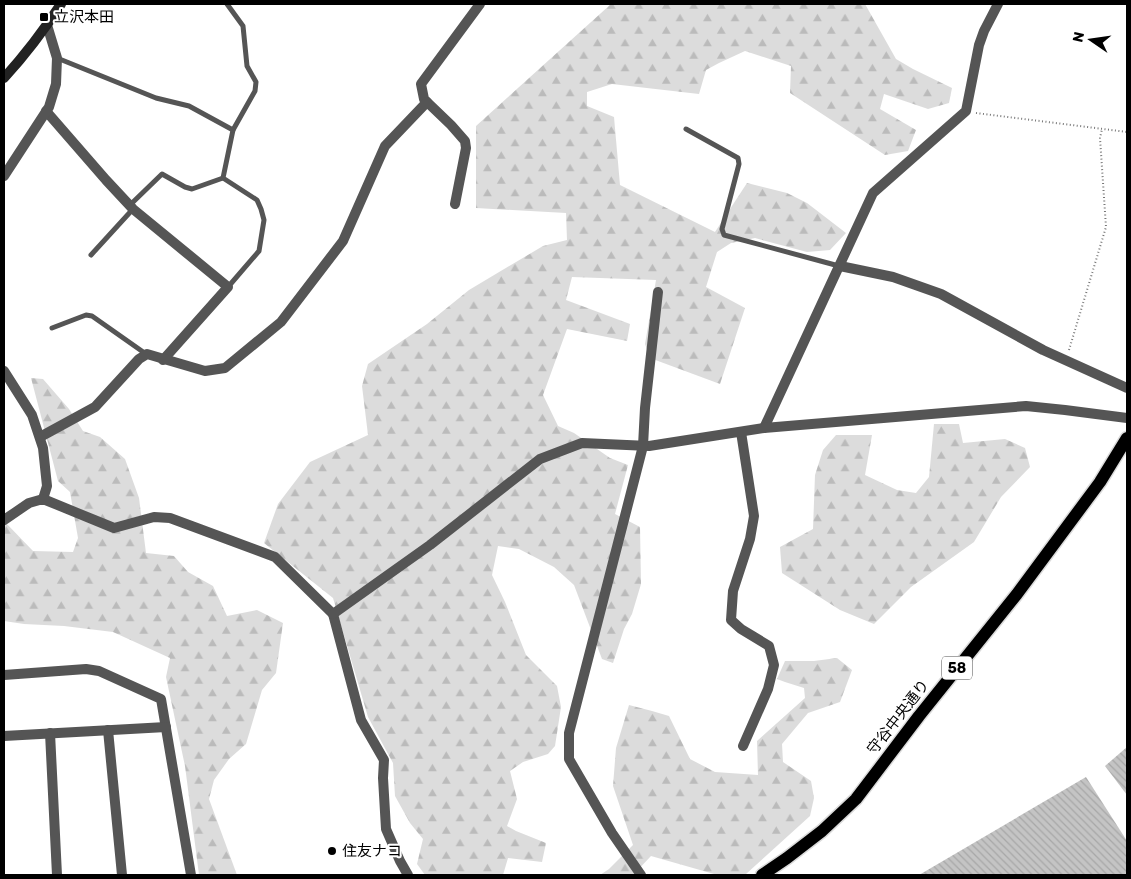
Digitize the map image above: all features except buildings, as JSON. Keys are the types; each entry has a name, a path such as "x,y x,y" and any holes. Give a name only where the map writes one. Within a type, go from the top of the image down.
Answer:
{"main road":[{"name":"守谷中央通り","path":"762,875 822,831 856,799 919,716 1017,594 1100,482 1127,438"}],"street":[{"path":"4,77 28,50 61,4"},
{"path":"455,204 466,148 464,141 451,125 426,102 421,84 480,4"},
{"path":"764,428 874,193 966,111 979,45 998,4"},
{"path":"4,176 49,107 56,84 58,58 47,25"},
{"path":"40,438 95,407 139,359 147,354 205,371 225,368 281,322 343,241 385,146 426,102"},
{"path":"46,111 131,207 228,287 163,360"},
{"path":"840,266 893,277 941,294 1044,350 1127,388"},
{"path":"641,875 612,833 569,759 569,733 643,446 645,408 658,292"},
{"path":"4,371 32,415 43,448 47,486 42,500"},
{"path":"333,614 430,545 540,459 582,443 648,446 764,428 1026,406 1127,418"},
{"path":"740,432 754,516 750,539 733,591 732,620 741,629 769,646 774,665 768,689 743,746"},
{"path":"4,520 30,503 42,500 114,528 154,517 170,518 275,557 333,614 361,720 384,760 383,778 386,829 408,875"},
{"path":"4,675 86,669 99,672 161,699 190,875"},
{"path":"4,736 166,728"},
{"path":"108,730 122,875"},
{"path":"50,733 57,875"}],"lane":[{"path":"223,178 233,130 255,91 256,82 247,66 243,26 227,4"},
{"path":"58,58 156,98 189,106 233,130"},
{"path":"686,129 738,158 739,164 722,229 724,236 840,266"},
{"path":"91,255 131,207 162,174 192,189 223,178"},
{"path":"223,178 257,200 264,220 259,251 228,287"},
{"path":"52,328 86,316 92,316 147,354"}],"path":[{"path":"966,111 1127,132"},
{"path":"1066,360 1106,227 1100,138 1102,129"}],"green space":[{"path":"611,4 865,4 896,59 952,88 949,103 928,109 884,94 880,109 916,130 908,151 885,155 790,93 791,66 745,51 706,70 699,94 612,84 587,92 587,106 614,117 620,185 715,232 747,183 787,193 807,203 846,233 830,250 807,252 755,238 731,243 717,252 706,287 745,308 720,384 650,358 645,344 656,280 572,277 566,300 630,324 627,341 567,329 543,395 558,426 574,433 610,458 628,465 615,514 640,527 641,584 632,614 624,629 613,663 602,659 574,585 554,567 519,549 498,546 492,575 526,655 557,686 561,707 555,746 548,754 523,762 510,771 517,799 507,826 546,843 542,862 508,858 503,875 425,875 417,864 423,839 410,823 395,796 393,763 368,717 333,598 264,543 278,504 310,462 368,435 362,386 368,364 427,324 469,290 543,246 567,240 566,213 476,208 476,126"},
{"path":"31,378 43,379 69,409 83,431 100,437 125,459 139,498 146,553 174,556 188,572 213,586 227,616 257,610 283,623 276,673 262,690 246,744 229,759 214,780 209,799 237,875 199,875 185,766 166,677 170,658 113,632 4,621 4,521 33,551 73,552 78,538 70,492 58,481"},
{"path":"934,424 959,424 963,443 1005,439 1025,448 1030,467 1001,497 974,542 911,587 874,624 840,610 782,573 780,547 813,529 815,475 823,450 836,435 872,435 865,475 897,490 916,493 929,477"},
{"path":"837,658 852,670 840,702 808,713 782,744 783,762 811,781 814,798 810,816 746,874 714,874 651,856 633,875 600,875 609,869 633,845 613,786 616,748 629,705 669,716 690,759 715,772 758,775 757,741 805,698 804,688 777,679 785,661 814,661"}],"place":[{"name":"立沢本田","path":"44,17"},
{"name":"住友ナコ","path":"332,851"}]}
